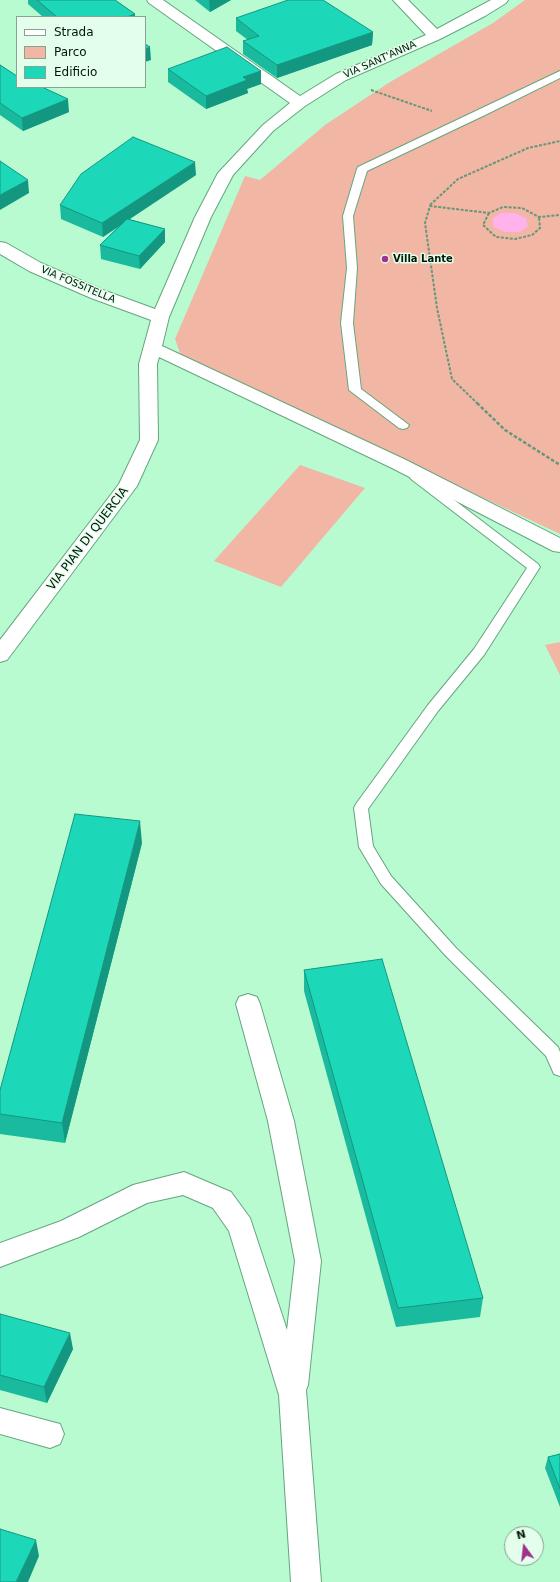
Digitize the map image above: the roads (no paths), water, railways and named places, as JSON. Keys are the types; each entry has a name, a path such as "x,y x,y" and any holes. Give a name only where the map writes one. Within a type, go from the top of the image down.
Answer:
{"street":[{"path":"154,0 300,103"},
{"path":"400,0 435,36"},
{"name":"VIA SANT'ANNA","path":"160,317 203,217 226,173 268,128 300,103 341,77 362,66 435,36 480,13 501,0"},
{"name":"VIA FOSSITELLA","path":"0,247 35,267 83,288 160,317"},
{"name":"VIA PIAN DI QUERCIA","path":"0,655 128,486 149,440 148,364 160,317"},
{"path":"153,348 399,464 560,546"},
{"path":"248,1004 282,1121 308,1261 293,1395 306,1582"},
{"path":"0,1255 70,1229 142,1193 184,1183 222,1200 241,1226 293,1395"},
{"path":"0,1421 50,1434"}],"lane":[{"path":"403,425 355,390 347,323 352,268 348,216 362,169 482,113 560,74"},
{"path":"399,464 534,567 479,652 434,708 361,808 366,847 386,880 451,952 552,1052 560,1069"}],"place":[{"name":"Villa Lante","path":"385,259"}]}
